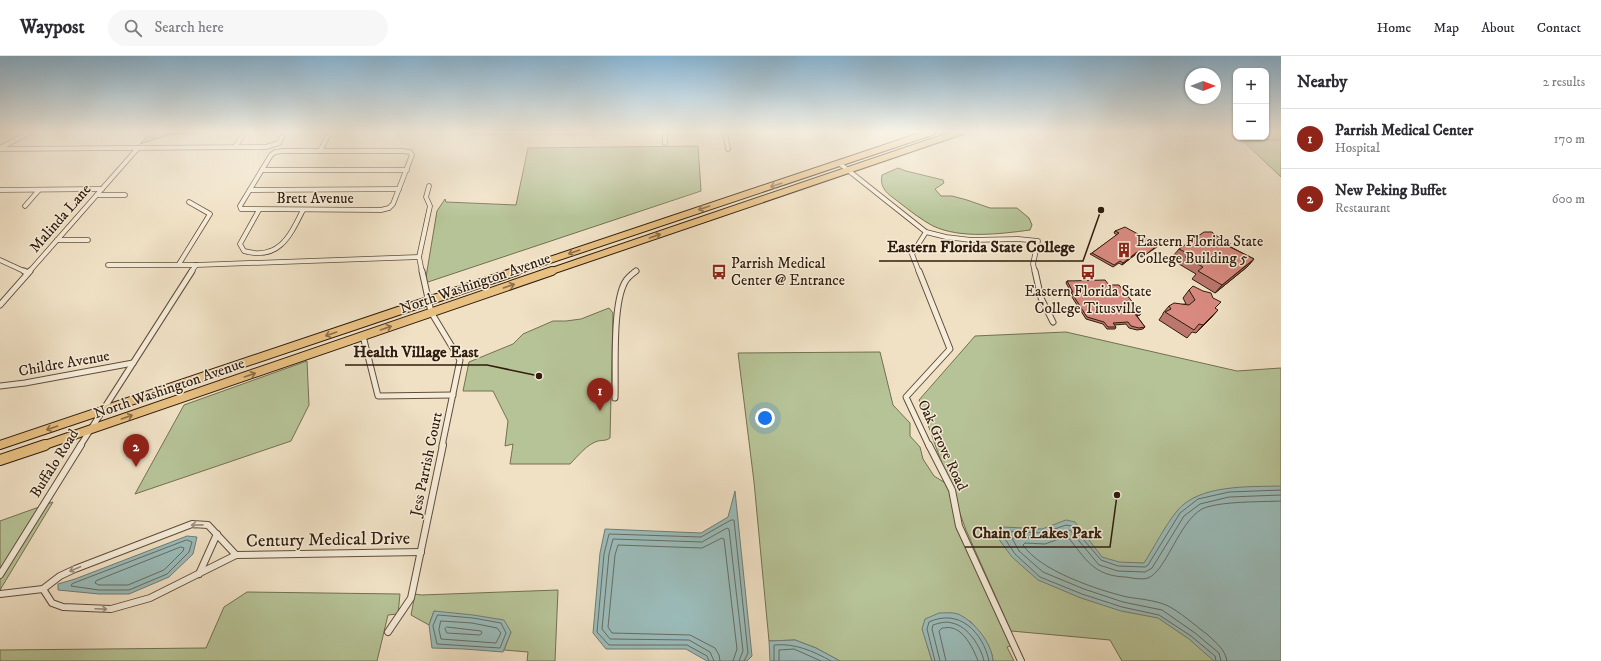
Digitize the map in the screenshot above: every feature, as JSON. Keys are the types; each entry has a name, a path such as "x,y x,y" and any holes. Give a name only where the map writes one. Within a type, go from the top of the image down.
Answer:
{"main road":[{"name":"North Washington Avenue","path":"0,445 847,160"},
{"name":"North Washington Avenue","path":"0,460 877,160"},
{"path":"611,240 618,249"}],"street":[{"name":"Malinda Lane","path":"0,305 127,160"},
{"path":"250,190 268,160"},
{"path":"250,190 399,189 410,160"},
{"path":"839,163 926,232 946,237 971,240 1018,239 1038,241 1033,264 1041,298 1053,322"},
{"path":"262,170 407,170"},
{"path":"108,265 196,265 419,257 430,206 426,197 429,186"},
{"path":"0,190 102,189"},
{"name":"Brett Avenue","path":"250,190 240,206 241,210 389,208 393,204 399,189"},
{"path":"25,206 39,190"},
{"path":"97,195 125,195"},
{"path":"179,264 210,214 189,202"},
{"path":"259,210 240,244 244,251 251,254 269,252 280,247 287,241 303,210"},
{"name":"Oak Grove Road","path":"926,232 912,254 950,349 906,397 912,412 952,490 959,526 1020,661"},
{"path":"57,240 88,240"},
{"name":"Jess Parrish Court","path":"388,632 411,598 460,360 432,312 419,257"},
{"path":"0,260 28,273"},
{"name":"Buffalo Road","path":"0,575 102,411 196,265"},
{"path":"615,398 617,325 620,295 625,282 636,270"},
{"path":"363,336 378,396 453,395"},
{"name":"Childre Avenue","path":"0,386 25,383 133,363"},
{"name":"Century Medical Drive","path":"0,594 43,588 60,576 75,569 192,524 208,525 236,555"},
{"path":"199,574 217,534"},
{"name":"Century Medical Drive","path":"43,588 52,603 63,607 112,609 150,598 236,555 421,552"}],"green space":[{"path":"525,160 699,160 701,191 425,283 437,211 445,199 446,202 516,205"},
{"path":"1263,160 1281,160 1281,177"},
{"path":"898,168 943,180 944,183 935,189 941,196 952,196 990,208 1017,208 1029,218 1032,225 1030,230 994,234 968,234 956,233 933,226 886,192 882,185 882,175"},
{"path":"609,308 613,313 610,438 590,445 570,464 510,464 513,444 505,446 508,421 493,391 463,391 469,362 513,344 523,334 553,321 581,319"},
{"path":"1066,332 1237,371 1281,368 1281,661 1122,661 1110,640 1011,631 966,530 919,400 975,336"},
{"path":"880,352 893,405 910,423 910,436 920,447 923,459 934,476 947,484 962,530 1014,645 1007,647 1014,661 993,661 988,645 970,621 928,647 932,661 840,661 816,648 795,640 769,641 754,482 738,353"},
{"path":"307,361 309,405 291,441 135,494 184,405"},
{"path":"53,502 0,590 0,521"},
{"path":"558,590 555,661 527,661 528,652 504,650 511,632 434,611 429,625 411,615 415,594"},
{"path":"247,592 400,594 398,614 388,615 377,661 0,661 0,650 206,648 224,607"}],"water":[{"path":"1281,486 1281,661 1214,661 1189,639 1158,618 1121,611 1081,598 1038,580 1012,557 998,538 1003,527 1042,529 1066,520 1075,522 1102,557 1119,562 1144,563 1172,517 1186,502 1211,491 1240,487"},
{"path":"735,491 752,656 747,661 707,661 686,649 606,649 593,633 600,553 605,529 701,533 728,517"},
{"path":"187,536 197,537 193,554 169,577 129,594 99,594 58,590 58,584 75,579"},
{"path":"434,611 504,620 511,632 503,652 432,648 429,625"},
{"path":"939,613 956,613 964,617 976,627 986,640 992,654 993,661 932,661 922,629 925,619"},
{"path":"795,640 816,648 840,661 770,661 769,641"}],"building":[{"name":"Eastern Florida State College Building 5","path":"1125,227 1158,245 1144,256 1137,252 1123,263 1120,261 1114,265 1092,253 1119,233 1115,231"},
{"path":"1204,232 1212,232 1231,244 1228,246 1254,259 1222,285 1198,271 1203,267 1185,257 1189,254 1179,249"},
{"path":"1105,280 1109,285 1119,285 1141,313 1135,314 1145,327 1139,328 1131,326 1128,322 1113,323 1116,327 1108,327 1104,322 1087,317 1071,292 1073,292 1067,281"},
{"path":"1193,286 1211,293 1213,298 1221,302 1215,308 1218,310 1203,325 1199,324 1194,330 1165,312 1171,309 1169,306 1174,303 1189,305 1195,300 1189,290"}],"place":[{"name":"Eastern Florida State College","path":"1101,210"},
{"name":"Eastern Florida State College Building 5","path":"1124,250"},
{"name":"Parrish Medical Center @ Entrance","path":"719,272"},
{"name":"Eastern Florida State College Titusville","path":"1088,272"},
{"name":"Health Village East","path":"539,376"},
{"name":"Parrish Medical Center","path":"600,411"},
{"name":"New Peking Buffet","path":"136,467"},
{"name":"Chain of Lakes Park","path":"1117,495"}]}
